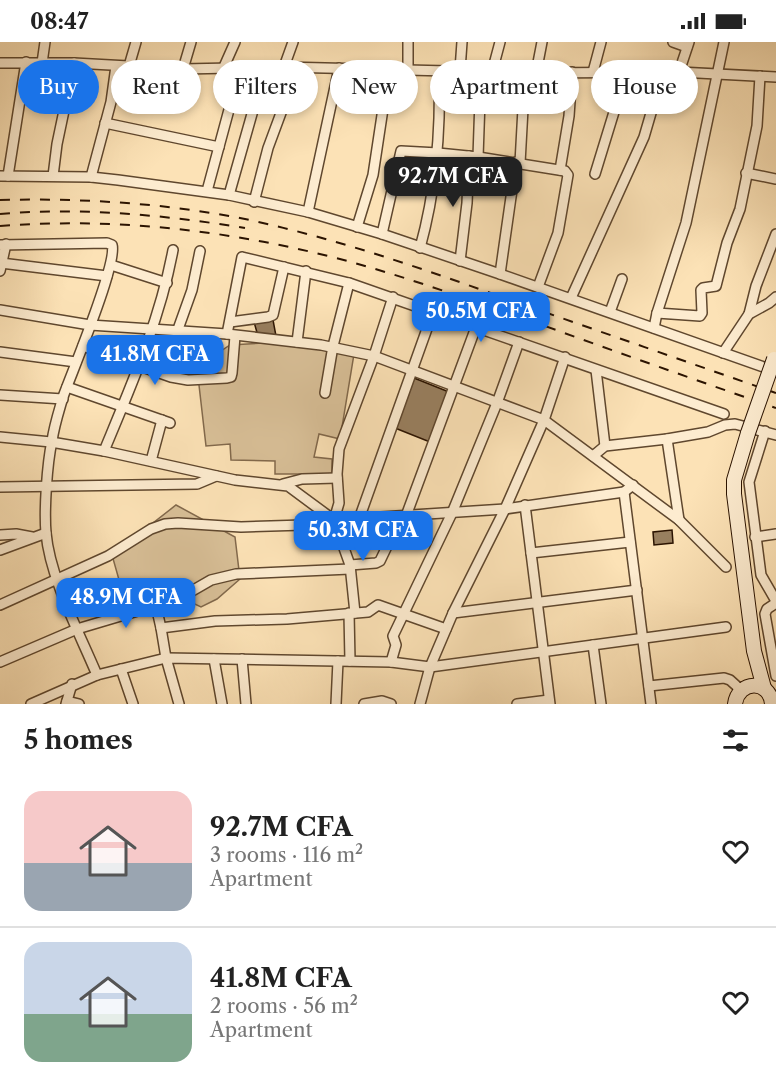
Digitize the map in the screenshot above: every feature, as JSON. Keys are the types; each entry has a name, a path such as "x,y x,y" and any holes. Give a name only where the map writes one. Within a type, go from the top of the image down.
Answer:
{"street":[{"path":"42,60 45,42"},
{"path":"131,60 136,42"},
{"path":"186,60 191,42"},
{"path":"227,60 235,42"},
{"path":"289,60 293,42"},
{"path":"408,42 408,60"},
{"path":"461,60 462,42"},
{"path":"495,60 500,42"},
{"path":"538,60 542,42"},
{"path":"596,60 601,42"},
{"path":"673,42 688,44 683,60"},
{"path":"654,328 686,223 724,42"},
{"path":"0,63 18,62"},
{"path":"698,72 776,77"},
{"path":"657,313 698,317 701,315 701,290 716,286 727,243 740,209 757,126 760,76"},
{"path":"91,177 111,92"},
{"path":"18,103 4,176 91,177 207,191 308,212 382,234 572,298 723,352 775,362 748,433 734,480 754,651 771,696"},
{"path":"308,212 330,110"},
{"path":"53,176 63,114"},
{"path":"207,191 228,114"},
{"path":"229,195 252,114"},
{"path":"254,202 268,148 281,114"},
{"path":"357,227 373,175 382,114"},
{"path":"420,248 429,214 438,153 440,114"},
{"path":"460,261 478,114"},
{"path":"500,274 518,163 522,114"},
{"path":"560,170 568,114"},
{"path":"595,174 613,114"},
{"path":"572,298 644,137 651,114"},
{"path":"105,123 219,147"},
{"path":"382,234 401,152 474,157 565,171 568,175 558,233 538,287"},
{"path":"746,173 776,179"},
{"path":"723,352 749,314 756,286 776,234"},
{"path":"97,675 57,580 46,533 51,442 67,387 108,276 114,251 112,245 107,243 3,245 1,267 108,276"},
{"path":"104,451 152,330 167,283 173,250"},
{"path":"177,332 192,290 200,251"},
{"path":"83,346 179,378 231,377 230,322 242,257 306,271 393,297 724,414"},
{"path":"111,266 167,283"},
{"path":"230,322 273,315 284,267"},
{"path":"297,342 306,271"},
{"path":"610,312 622,279"},
{"path":"325,393 333,346 349,283"},
{"path":"334,519 339,503 337,478 339,449 374,356 393,297"},
{"path":"749,314 776,297"},
{"path":"0,310 90,325 231,335 333,346 374,356 544,420 679,520 726,567"},
{"path":"359,519 433,312"},
{"path":"0,662 77,628 178,599 211,579 350,567 380,561 403,516 476,327"},
{"path":"390,662 396,645 393,636 452,513 519,342"},
{"path":"0,352 76,362"},
{"path":"420,704 430,667 544,420 565,357"},
{"path":"596,370 605,446"},
{"path":"67,387 166,421 151,461"},
{"path":"0,395 63,399"},
{"path":"593,456 605,446 708,432 725,425 735,424 776,435"},
{"path":"765,431 749,482 760,575 772,586 776,602 767,609 765,614 776,676"},
{"path":"0,437 51,442 104,451 235,480 284,484 302,479 337,478"},
{"path":"667,439 679,520"},
{"path":"0,487 197,484 216,476"},
{"path":"284,484 334,519 350,567 352,613 350,661"},
{"path":"0,605 108,556 151,529 165,524 252,527 303,525 334,519 452,513 624,492 633,485"},
{"path":"624,492 651,704"},
{"path":"517,704 550,702 525,505"},
{"path":"0,550 46,533"},
{"path":"0,535 16,534 32,537"},
{"path":"755,537 776,534"},
{"path":"531,553 630,542"},
{"path":"453,613 637,590"},
{"path":"161,628 215,621 287,619 368,612 378,605 446,629"},
{"path":"156,606 166,658 179,704"},
{"path":"31,704 72,684 97,675 166,658 390,662 430,667 726,627"},
{"path":"593,645 601,704"},
{"path":"735,704 736,697 749,671 754,651"},
{"path":"214,659 222,704"},
{"path":"242,659 246,704"},
{"path":"336,704 338,661"},
{"path":"121,669 133,704"},
{"path":"649,686 724,678 730,680 741,690"},
{"path":"72,684 67,703 79,704"},
{"path":"741,690 753,685 771,696"},
{"path":"364,704 382,701 391,704"}],"shaded area":[{"path":"263,343 320,346 354,354 340,439 319,434 314,457 332,459 332,474 275,474 275,461 231,460 230,444 206,446 199,385 209,359 230,345"},
{"path":"176,505 235,537 240,579 217,599 201,607 184,599 151,590 123,594 112,555"}],"building":[{"path":"273,320 276,336 258,336 254,322"},
{"path":"414,378 449,392 430,442 395,428"},
{"path":"672,530 673,543 654,545 653,532"}],"railway":[{"path":"0,200 91,201 151,205 211,213 274,226 410,265 776,393"},
{"path":"0,214 92,212 184,219 245,228"},
{"path":"0,226 89,223 133,225 221,235 308,251 448,292 776,408"}]}
